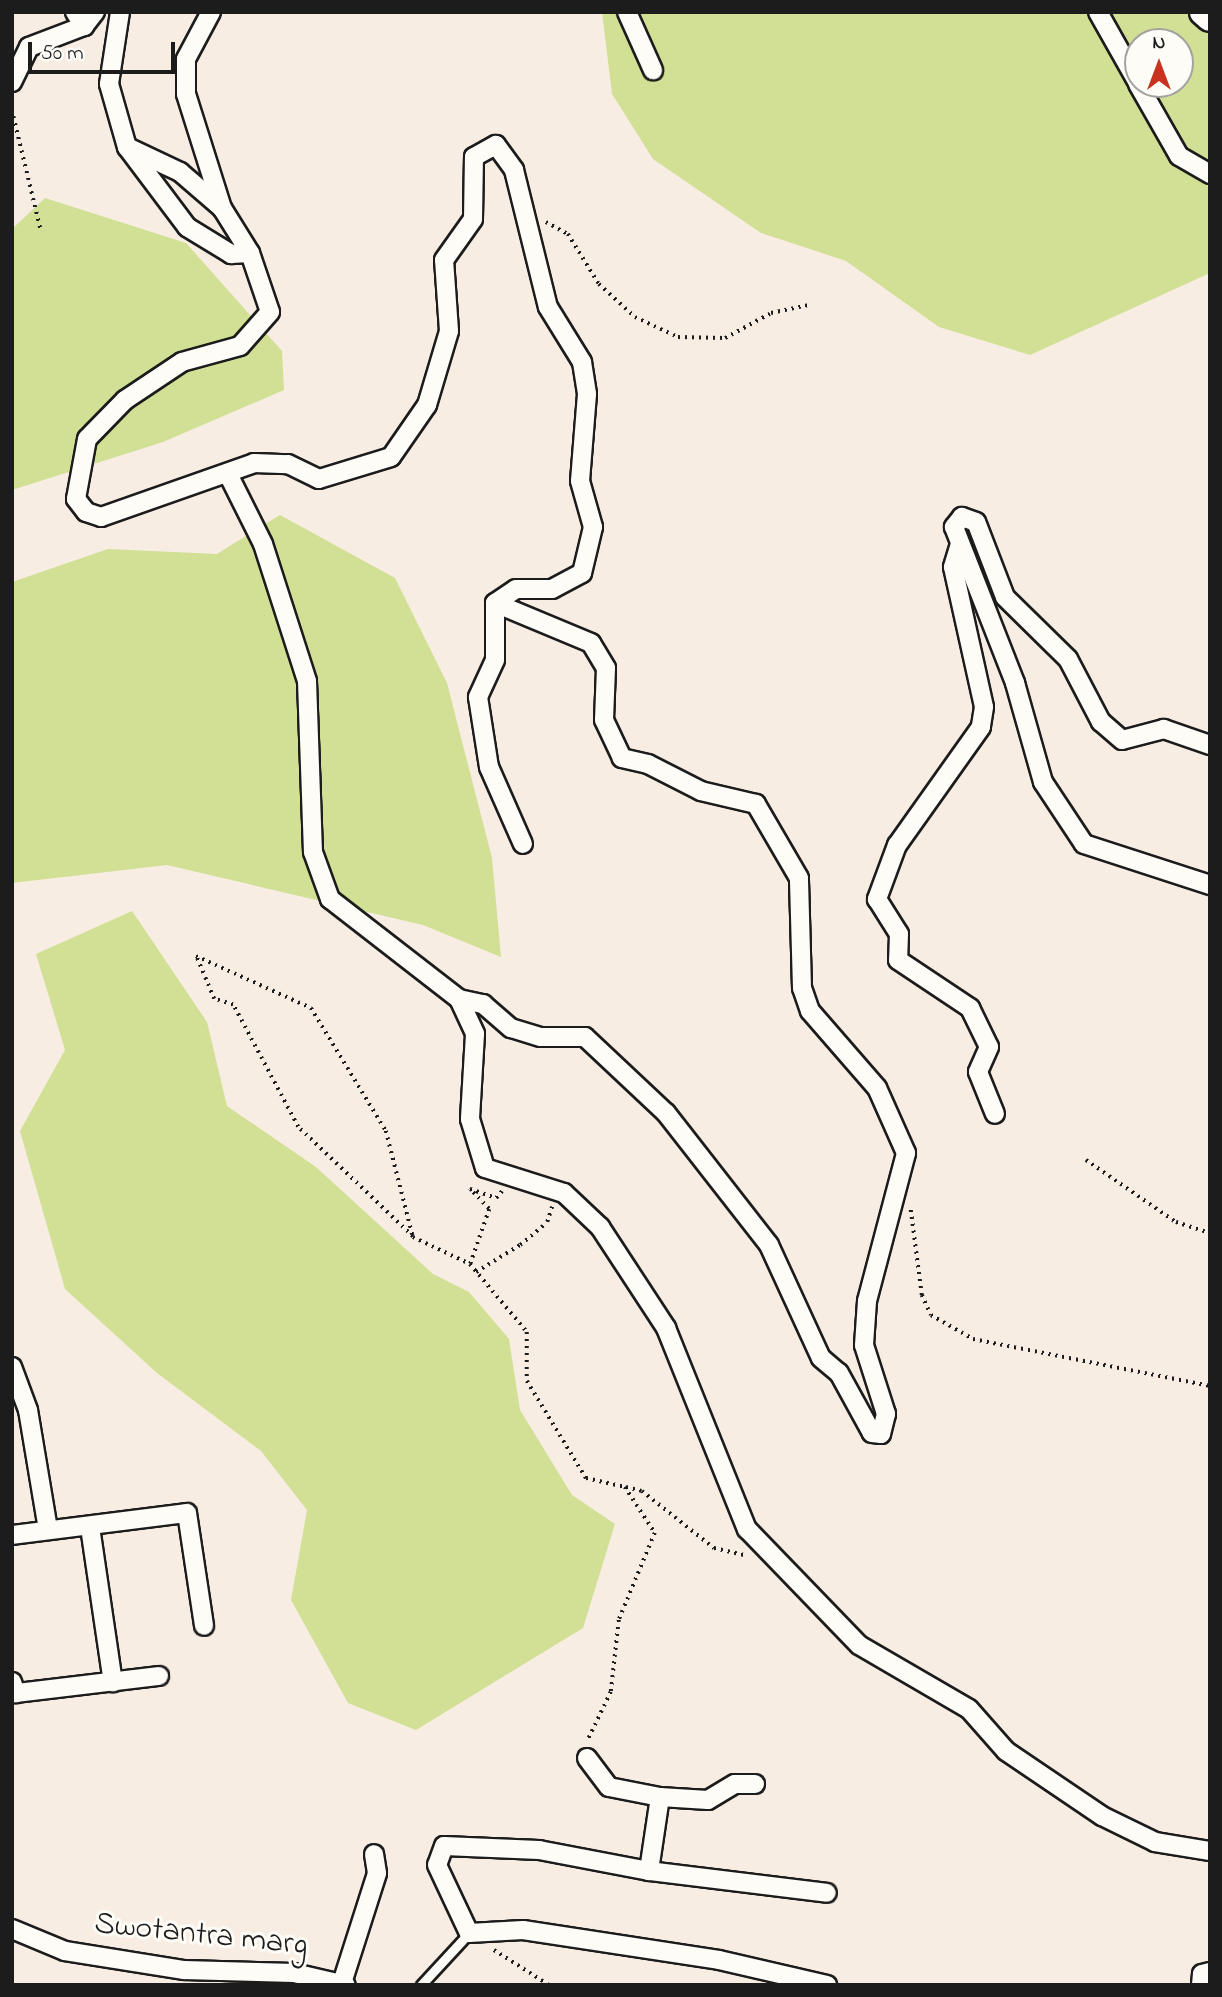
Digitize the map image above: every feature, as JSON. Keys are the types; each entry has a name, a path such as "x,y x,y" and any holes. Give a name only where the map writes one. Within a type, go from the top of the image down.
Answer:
{"street":[{"path":"120,12 109,85 127,147 187,227 231,254 250,253"},
{"path":"211,12 186,59 186,94 222,208 250,253 270,312 240,346 182,362 125,400 87,439 76,499 86,512 101,517 254,463 288,464 318,479 391,457 427,405 447,342 442,271 474,219 479,150 496,145 506,152 526,212 548,307 582,362 580,481 593,527 582,573 552,589 516,589 495,603"},
{"path":"627,12 653,70"},
{"path":"1098,12 1124,59"},
{"path":"1203,12 1210,18"},
{"path":"12,82 29,47 85,17"},
{"path":"1146,98 1179,156 1210,174"},
{"path":"127,147 180,172 222,208"},
{"path":"228,474 263,544 307,681 313,852 330,899 459,999 483,1004 511,1028 541,1037 585,1037 666,1113 769,1245 821,1358 839,1373 872,1433 881,1434 886,1414 864,1345 867,1301 901,1181 906,1153 877,1088 810,1011 802,988 799,878 757,804 701,790 649,764 622,758 604,720 606,668 591,643 495,603"},
{"path":"1210,745 1164,729 1122,740 1101,722 1068,659 1005,597 976,522 962,517 954,527 1015,682 1044,782 1084,844 1210,885"},
{"path":"960,544 953,567 984,707 981,727 897,845 877,900 899,934 898,960 970,1008 989,1047 978,1072 995,1114"},
{"path":"495,603 495,660 478,697 489,767 523,844"},
{"path":"459,999 475,1034 470,1119 485,1168 509,1180 559,1191 600,1227 666,1328 747,1529 859,1645 970,1709 1006,1751 1102,1816 1155,1842 1210,1851"},
{"path":"12,1367 28,1410 48,1530"},
{"path":"12,1535 187,1513 204,1626"},
{"path":"90,1527 113,1682"},
{"path":"12,1682 16,1693 159,1676"},
{"path":"587,1758 609,1787 660,1797 708,1800 735,1784 755,1784"},
{"path":"649,1871 660,1797"},
{"path":"827,1893 450,1842 438,1865 469,1933 523,1930 827,1985"},
{"path":"344,1984 377,1873 374,1854"},
{"name":"Swotantra marg","path":"12,1929 65,1951 184,1977 273,1978 344,1984"},
{"path":"1201,1985 1202,1974 1210,1972"}],"lane":[{"path":"421,1985 469,1933"}],"path":[{"path":"12,110 41,231"},
{"path":"526,212 568,234 599,284 635,317 677,337 725,338 771,313 809,305"},
{"path":"413,1237 386,1131 311,1008 196,957 214,999 233,1005 298,1127 413,1237 470,1264 527,1332 527,1381 586,1478 642,1491 714,1548 752,1556"},
{"path":"1086,1160 1176,1222 1210,1233"},
{"path":"470,1264 489,1209 470,1189 496,1198 509,1180"},
{"path":"901,1181 915,1222 922,1295 931,1315 973,1339 1210,1386"},
{"path":"476,1272 547,1222 559,1191"},
{"path":"587,1758 587,1742 611,1692 619,1620 655,1533 625,1487"},
{"path":"469,1933 549,1985"}],"green space":[{"path":"602,12 1210,12 1210,273 1030,355 939,327 846,261 761,233 653,159 612,94"},
{"path":"45,198 186,243 282,351 284,390 163,442 12,490 12,229"},
{"path":"280,515 395,578 447,683 492,858 501,957 423,925 167,865 12,883 12,582 108,549 217,554"},
{"path":"132,911 207,1022 227,1106 316,1167 433,1274 469,1292 509,1339 520,1410 572,1495 615,1524 583,1628 416,1730 348,1703 291,1600 307,1510 261,1451 157,1373 65,1289 20,1131 65,1050 36,954"}]}
